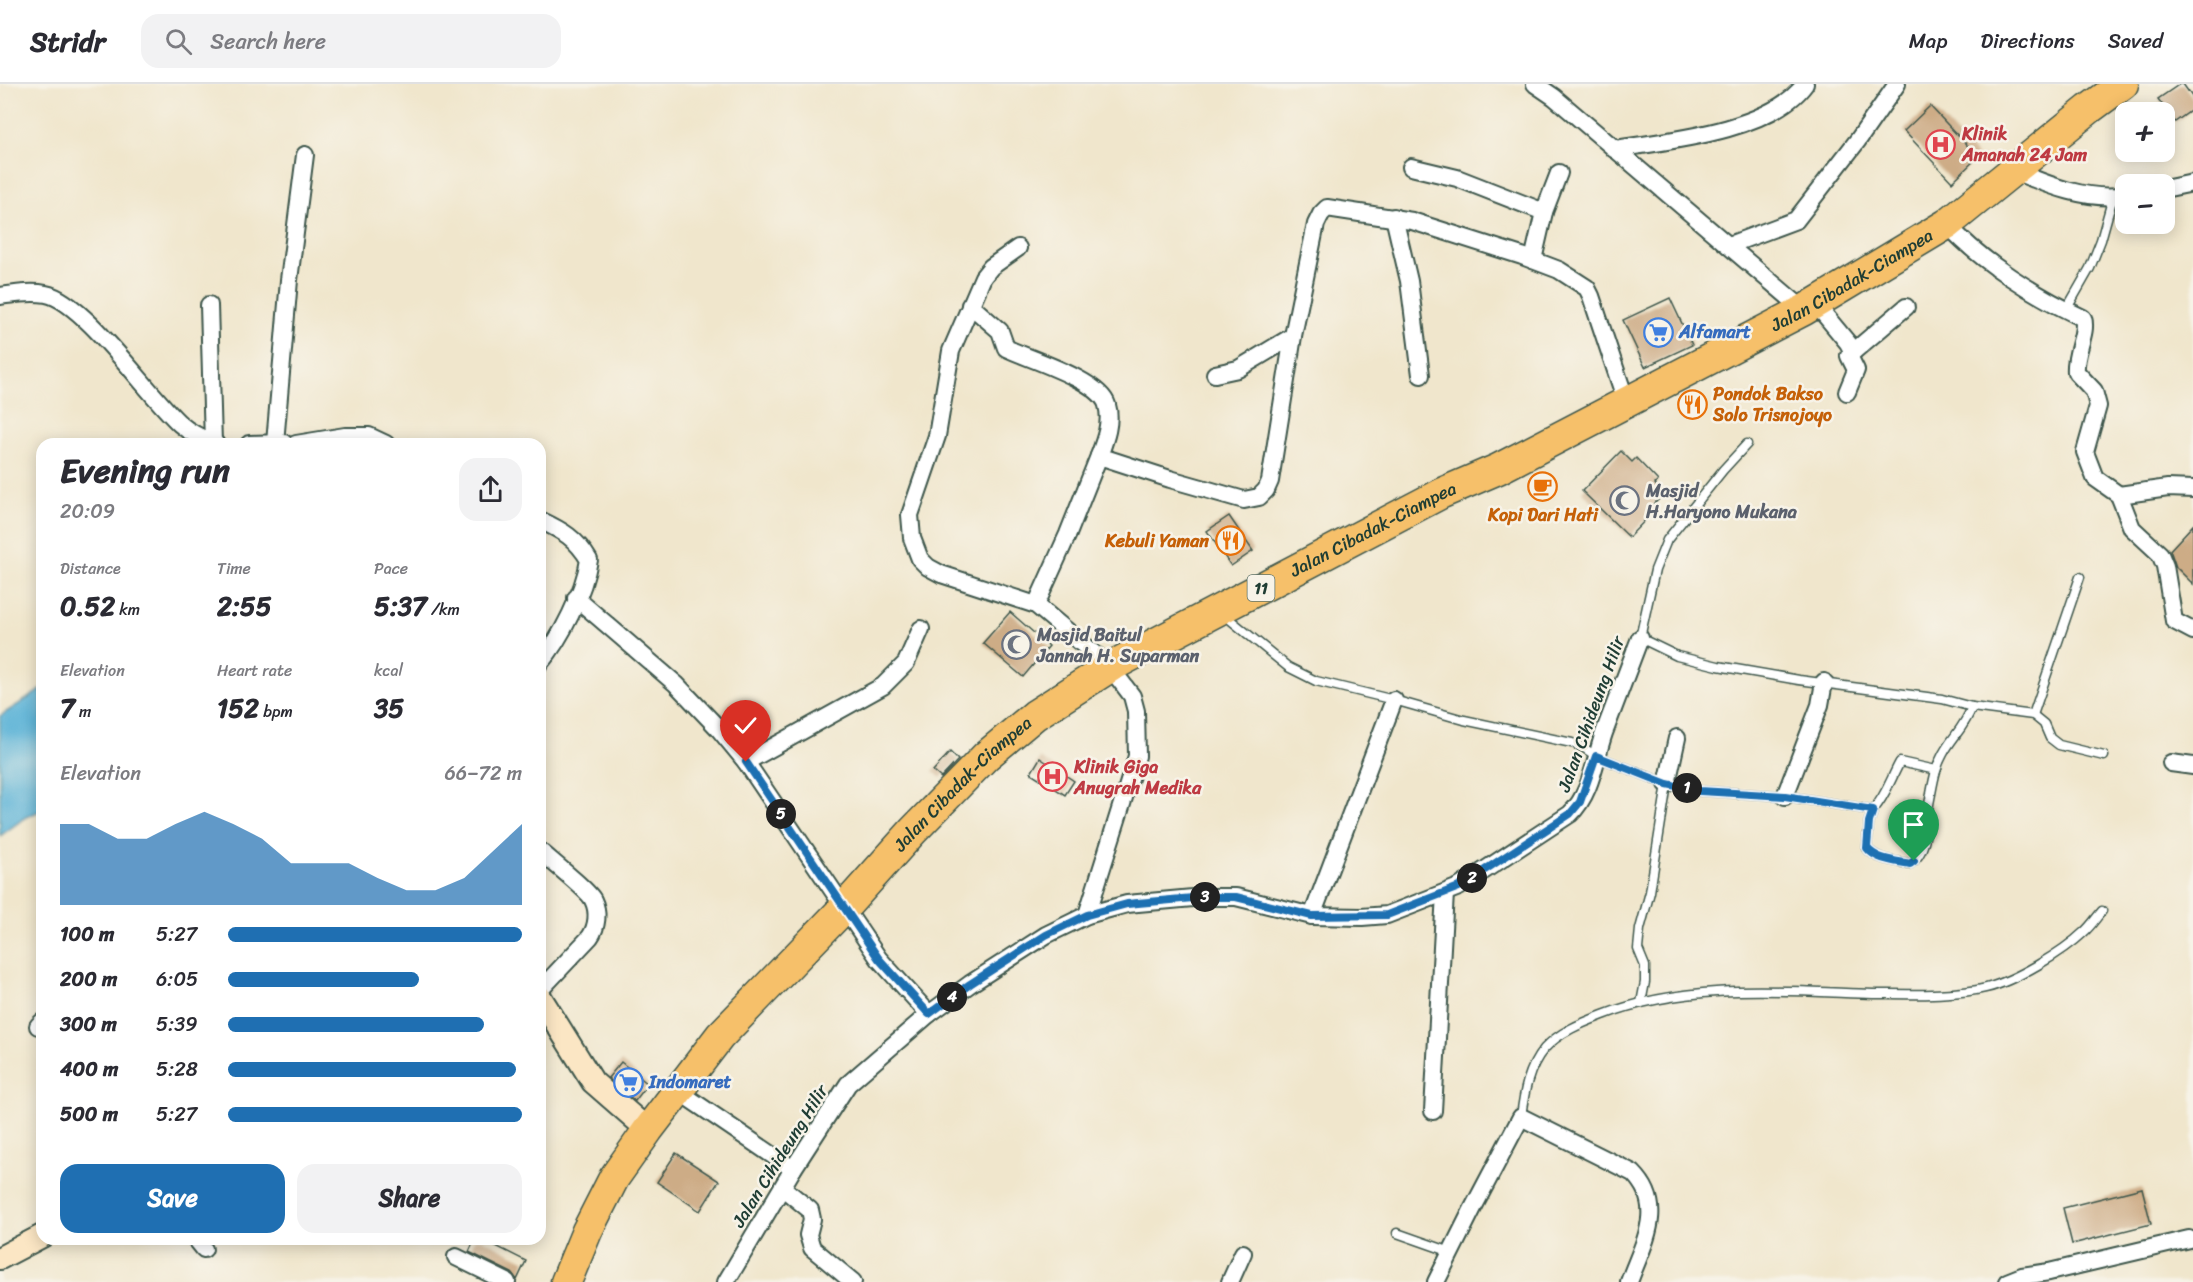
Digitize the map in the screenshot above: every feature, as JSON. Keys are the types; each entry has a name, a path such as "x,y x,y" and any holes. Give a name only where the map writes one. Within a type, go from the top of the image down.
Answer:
{"highway":[{"name":"Jalan Cibadak-Ciampea","path":"566,1282 587,1231 614,1178 720,1036 986,756 1035,715 1110,667 1442,493 1498,469 1809,306 1947,224 2123,84"}],"main road":[{"path":"546,1007 593,1082 648,1130"},
{"path":"0,1258 36,1239"}],"street":[{"path":"1535,84 1554,97 1729,245 1809,306 1848,343 1853,352"},
{"path":"1614,149 1700,135 1755,120 1791,99 1805,84"},
{"path":"1729,245 1796,219 1858,140 1897,84"},
{"path":"282,438 289,280 304,154"},
{"path":"1411,167 1457,177 1544,212"},
{"path":"2012,170 2064,190 2115,195"},
{"path":"1533,260 1544,212 1559,173"},
{"path":"2175,187 2193,183"},
{"path":"1099,456 1245,500 1259,497 1266,490 1270,481 1293,336 1317,224 1327,208 1394,217 1437,228 1559,270 1587,288 1626,401"},
{"path":"1394,217 1409,281 1420,375"},
{"path":"1947,224 1965,244 2045,299 2084,320 2085,326 2075,363 2076,372 2094,390 2098,406 2085,452 2086,460 2095,478 2119,495 2132,528 2160,555 2165,566 2174,621 2193,631"},
{"path":"1018,248 987,272 951,351 937,436 910,515 912,538 920,559 928,567 1036,605 1110,667 1132,696 1136,711 1137,756 1087,915"},
{"path":"0,296 24,293 47,294 66,304 87,321 180,425 200,438"},
{"path":"209,305 214,438"},
{"path":"970,305 1000,331 1006,348 1074,376 1104,398 1109,412 1109,423 1099,456 1068,534 1036,605"},
{"path":"1847,392 1856,370 1849,356 1906,307"},
{"path":"1215,374 1238,369 1293,336"},
{"path":"333,438 345,436 373,438"},
{"path":"2119,495 2168,488 2193,489"},
{"path":"546,523 562,531 580,545 589,560 586,577 557,640 546,655"},
{"path":"576,598 694,702 746,762 879,959 929,1014"},
{"path":"746,762 883,686 906,663 921,629"},
{"name":"Jalan Cihideung Hilir","path":"726,1282 793,1169 848,1084 929,1014 970,984 1046,935 1087,915 1127,904 1204,897 1236,897 1312,916 1387,915 1459,887 1570,814 1580,802 1640,638"},
{"path":"1785,796 1820,705 1824,682"},
{"path":"1312,916 1394,700"},
{"path":"1667,784 1677,738"},
{"path":"2172,763 2193,766"},
{"path":"546,856 593,899 596,914 595,929 590,937 546,984"},
{"path":"1433,1112 1445,893"},
{"path":"678,1091 793,1169"},
{"path":"1436,1282 1521,1117 1633,1173 1644,1184 1652,1206 1648,1228 1629,1282"},
{"path":"783,1188 810,1210 812,1219 808,1235 812,1248 853,1282"},
{"path":"2007,1282 2022,1276 2049,1272 2189,1239"},
{"path":"1230,1282 1243,1253"},
{"path":"456,1257 507,1282"}],"lane":[{"path":"2066,310 2090,268 2115,208"},
{"name":"Jalan Cihideung Hilir","path":"1640,638 1655,570 1667,540 1747,444"},
{"path":"2033,716 2080,578"},
{"path":"1220,610 1274,656 1301,675 1316,681 1464,720 1572,743 1596,756 1667,784 1700,791 1785,796 1873,810"},
{"path":"1640,638 1677,656 1696,662 1798,680 1942,699 1972,707 2033,716 2044,724 2050,738 2059,745 2104,756"},
{"path":"1936,770 1900,762 1879,804 1873,810 1869,822 1867,848 1872,854 1910,864 1918,856 1923,846 1928,806 1936,770 1942,755 1966,723 1972,707"},
{"path":"1641,1003 1646,982 1645,966 1638,949 1640,929 1650,892 1667,784"},
{"path":"1521,1117 1525,1089 1532,1070 1545,1048 1581,1024 1620,1008 1717,991 1907,994 1977,990 1998,984 2048,959 2084,932 2102,911"},
{"path":"1397,1233 1451,1252"}],"water":[{"path":"36,693 36,813 0,836 0,716"}],"building":[{"path":"2183,84 2193,98 2193,109 2175,122 2175,102 2160,102 2158,99"},
{"name":"Klinik Amanah 24 Jam","path":"1930,106 1978,157 1952,182 1904,131"},
{"name":"Alfamart","path":"1670,298 1692,345 1645,367 1623,320"},
{"name":"Masjid H.Haryono Mukana","path":"1621,451 1632,462 1636,458 1658,481 1655,484 1664,494 1651,507 1654,511 1629,537 1582,491"},
{"name":"Kebuli Yaman","path":"1229,516 1253,551 1231,566 1207,531"},
{"path":"2193,525 2193,584 2176,567 2170,550"},
{"name":"Masjid Baitul Jannah H. Suparman","path":"1010,612 1049,646 1023,677 983,643"},
{"path":"950,752 958,760 941,778 933,771"},
{"name":"Klinik Giga Anugrah Medika","path":"1040,758 1074,781 1065,795 1031,773"},
{"name":"Indomaret","path":"621,1062 648,1084 635,1101 608,1078"},
{"path":"676,1153 719,1181 700,1211 657,1182"},
{"path":"2142,1188 2151,1224 2072,1244 2063,1208"},
{"path":"472,1245 494,1245 526,1261 517,1280 512,1273 469,1252"}],"place":[{"name":"Klinik Amanah 24 Jam","path":"1941,144"},
{"name":"Alfamart","path":"1658,332"},
{"name":"Pondok Bakso Solo Trisnojoyo","path":"1692,404"},
{"name":"Kopi Dari Hati","path":"1543,486"},
{"name":"Masjid H.Haryono Mukana","path":"1625,501"},
{"name":"Kebuli Yaman","path":"1230,541"},
{"name":"Masjid Baitul Jannah H. Suparman","path":"1016,645"},
{"name":"Klinik Giga Anugrah Medika","path":"1053,777"},
{"name":"Indomaret","path":"628,1082"}],"route":[{"path":"746,762 879,959 929,1014 970,984 1046,935 1087,915 1127,904 1204,897 1236,897 1312,916 1387,915 1459,887 1570,814 1580,802 1596,756 1667,784 1700,791 1785,796 1873,810 1869,822 1867,848 1877,857 1910,864 1914,861"}]}
